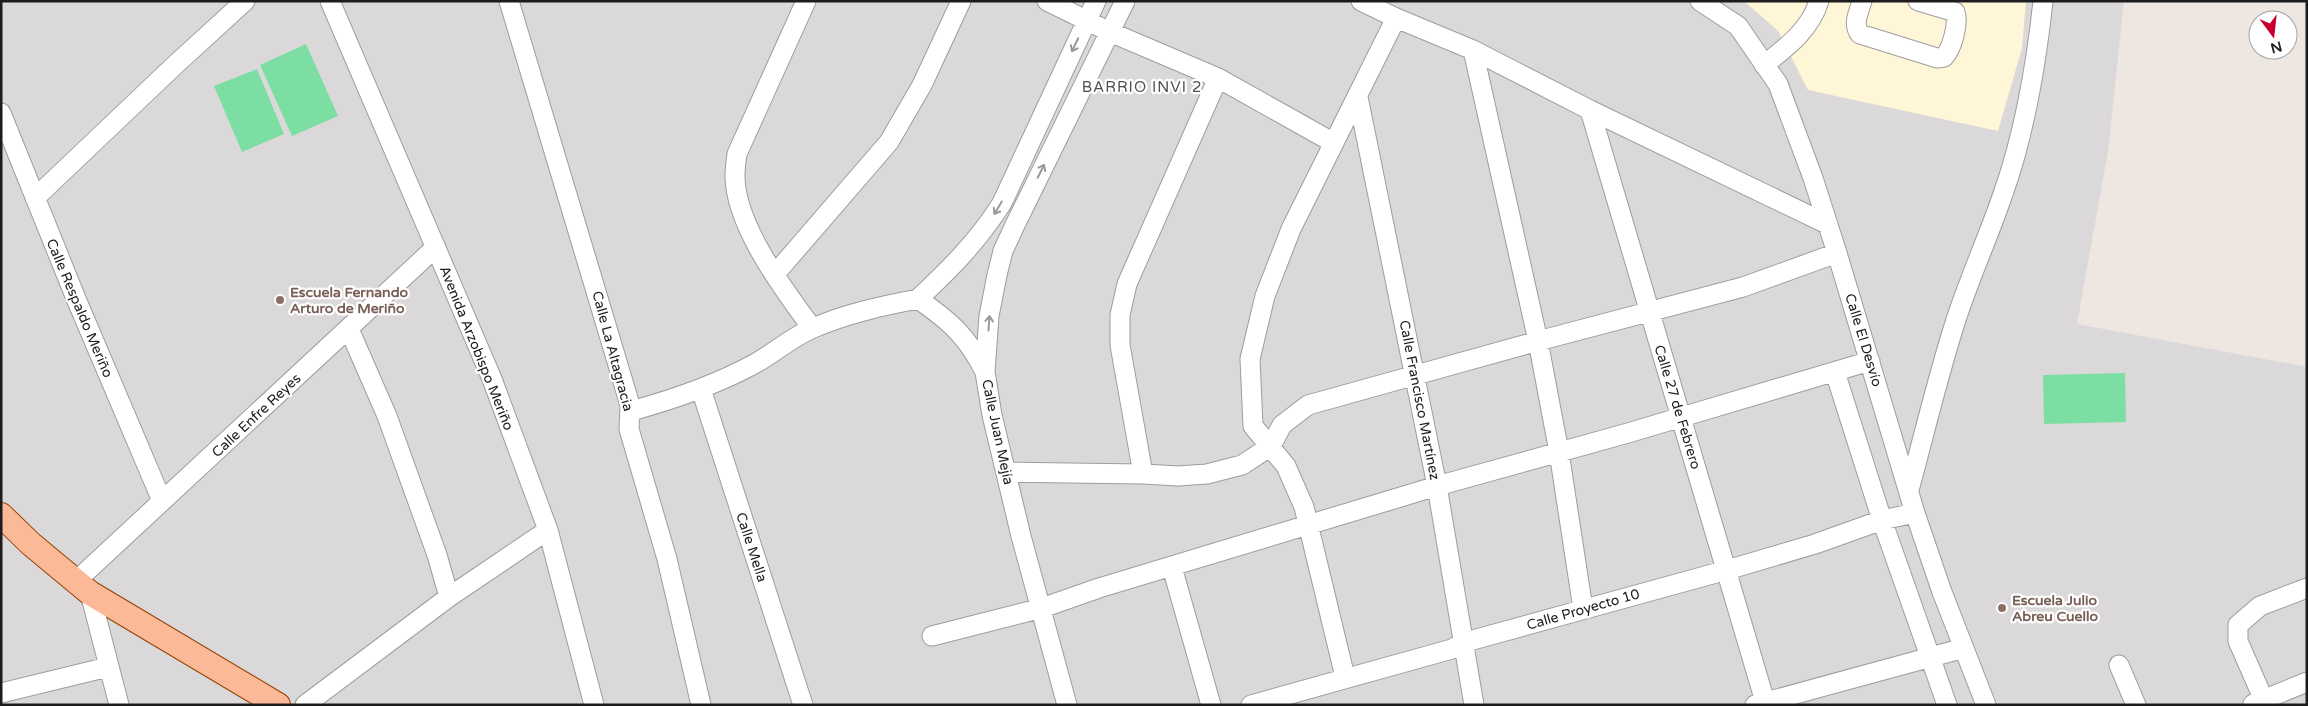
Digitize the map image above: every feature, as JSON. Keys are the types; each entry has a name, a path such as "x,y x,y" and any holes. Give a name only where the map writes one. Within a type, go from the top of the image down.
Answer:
{"main road":[{"path":"1,515 82,588 275,704"}],"street":[{"path":"36,198 245,1"},
{"name":"Avenida Arzobispo Meriño","path":"330,1 492,379 548,530 594,705"},
{"name":"Calle La Altagracia","path":"509,1 631,411 629,429 667,559 701,705"},
{"path":"806,1 737,154 735,178 739,201 749,231 774,274 812,328"},
{"path":"774,274 889,142 922,85 961,1"},
{"path":"1048,1 1110,32 1218,78 1334,143"},
{"path":"631,411 701,390 757,362 812,328 840,317 918,299 973,244 984,231 1002,202 1096,1"},
{"name":"Calle Juan Mejía","path":"1067,705 992,415 985,372 989,316 1003,251 1125,1"},
{"path":"1361,1 1396,18 1473,50 1590,110 1827,224"},
{"name":"Calle El Desvío","path":"1700,1 1738,26 1778,84 1813,178 1837,253 1915,513 1986,705"},
{"path":"1764,65 1794,41 1806,28 1819,1"},
{"path":"1862,1 1856,23 1856,30 1860,34 1937,58 1944,58 1948,53 1957,18 1954,12 1918,1"},
{"path":"1909,490 1954,326 2006,184 2026,110 2039,46 2043,1"},
{"path":"1345,678 1310,526 1286,466 1253,426 1250,359 1265,296 1291,229 1396,18"},
{"path":"1473,50 1538,340 1559,452 1583,609"},
{"path":"1143,474 1120,346 1120,316 1127,284 1218,78"},
{"name":"Calle Francisco Martínez","path":"1358,97 1416,374 1474,705"},
{"name":"Calle 27 de Febrero","path":"1590,110 1727,570 1762,704"},
{"name":"Calle Respaldo Meriño","path":"1,113 162,502"},
{"name":"Calle Enfre Reyes","path":"82,588 162,502 436,248"},
{"path":"1006,472 1178,476 1207,474 1242,465 1271,446 1282,425 1308,406 1538,340 1743,287 1837,253"},
{"path":"918,299 940,314 960,333 973,348 985,372"},
{"path":"349,329 387,416 437,555 449,597"},
{"path":"932,636 1042,608 1099,588 1310,526 1437,486 1682,418 1870,361"},
{"path":"1835,372 1882,520 1931,657 1946,705"},
{"name":"Calle Mella","path":"701,390 803,705"},
{"name":"Calle Proyecto 10","path":"1251,705 1452,648 1462,643 1727,570 1815,544 1882,520 1915,513"},
{"path":"305,705 449,597 548,530"},
{"path":"1172,567 1212,705"},
{"path":"82,588 108,667 118,705"},
{"path":"2307,588 2260,606 2238,625 2238,641 2260,703 2307,682"},
{"path":"1762,704 1964,648"},
{"path":"2119,665 2136,705"},
{"path":"1,693 108,667"}],"shaded area":[{"path":"1,1 2124,1 2108,151 2077,324 2307,367 2307,705 1,705"},
{"path":"1744,1 2026,1 2022,48 1998,131 1808,90 1778,31"}],"green space":[{"path":"306,44 338,116 292,136 260,65"},
{"path":"257,69 284,134 242,152 214,86"},
{"path":"2125,373 2126,422 2044,424 2043,375"}],"place":[{"name":"Escuela Fernando Arturo de Meriño","path":"280,300"},
{"name":"Escuela Julio Abreu Cuello","path":"2002,608"}],"district":[{"name":"BARRIO INVI 2","path":"1142,87"}]}
